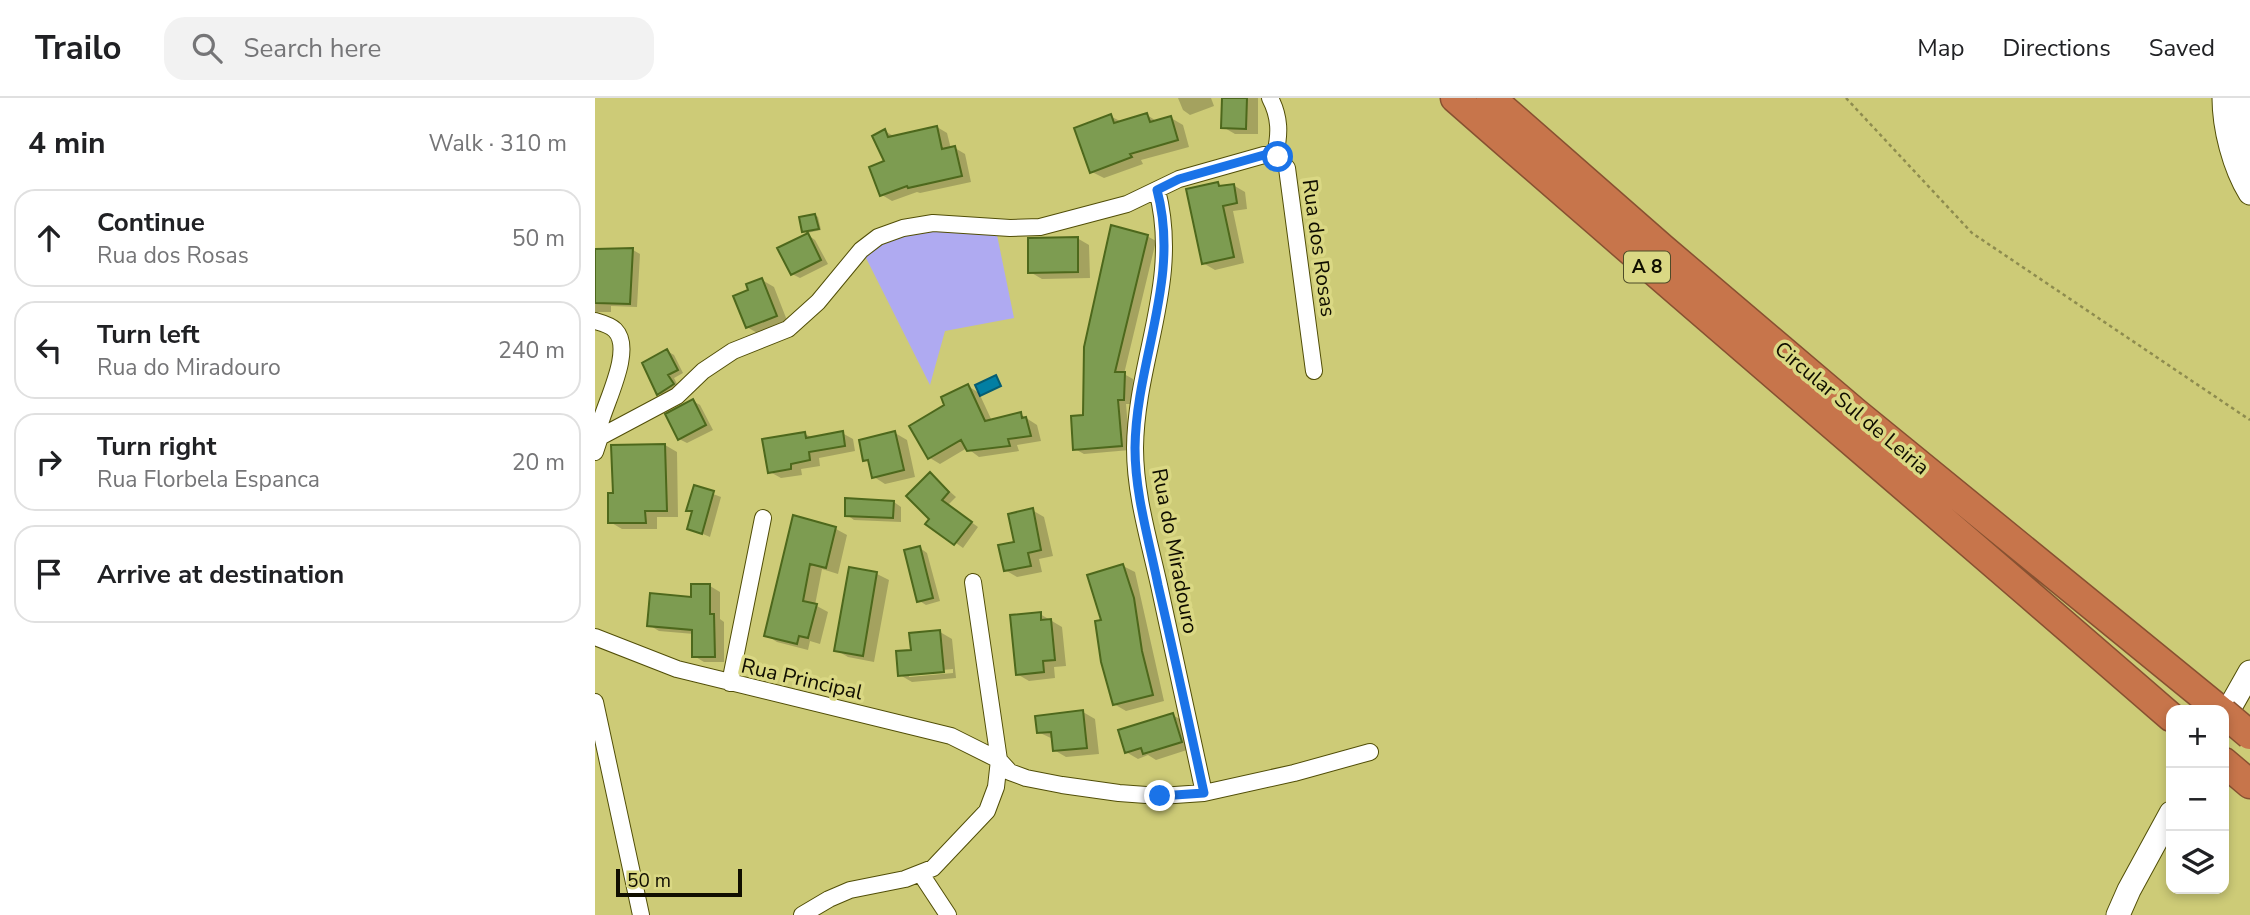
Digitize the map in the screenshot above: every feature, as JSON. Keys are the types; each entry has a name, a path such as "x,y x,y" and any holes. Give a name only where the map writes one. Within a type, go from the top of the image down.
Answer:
{"highway":[{"name":"Circular Sul de Leiria","path":"1455,98 1647,267 2211,705"},
{"name":"Circular Sul de Leiria","path":"1491,98 1662,248 2166,712"},
{"name":"Circular Sul de Leiria","path":"2229,719 2250,735"},
{"path":"2229,766 2250,784"}],"main road":[{"path":"2224,98 2225,116 2234,155 2250,192"},
{"path":"2244,98 2250,167"},
{"path":"2228,705 2250,672"},
{"path":"2117,915 2166,822"}],"street":[{"path":"598,444 677,396 703,371 733,351 788,329 818,302 861,250 879,237 902,228 933,223 1040,227 1127,204 1179,179 1275,154 1279,138 1277,114 1270,98"},
{"name":"Rua dos Rosas","path":"1275,154 1287,168 1314,372"},
{"name":"Rua do Miradouro","path":"1157,190 1163,218 1165,261 1138,411 1135,450 1140,502 1204,793"},
{"path":"595,321 617,332 622,349 600,424 598,444"},
{"path":"730,683 763,518"},
{"path":"802,915 850,890 921,874 942,860 987,811 996,787 999,760 973,582"},
{"name":"Rua Principal","path":"595,637 677,669 951,736 999,760 1010,772 1025,778 1062,785 1160,796 1204,793 1294,773 1370,752"},
{"path":"595,702 641,915"},
{"path":"921,874 948,915"}],"path":[{"path":"1846,98 1972,233 2250,421"}],"shaded area":[{"path":"996,230 1014,318 945,331 930,385 863,252 903,231"}],"water":[{"path":"996,375 1001,386 980,396 975,385"}],"building":[{"path":"1222,98 1247,98 1246,129 1221,128"},
{"path":"1147,113 1150,122 1171,116 1178,140 1130,154 1132,157 1090,173 1074,128 1111,114 1114,123"},
{"path":"937,126 942,149 955,146 962,176 908,188 907,186 880,196 869,167 884,161 872,136 885,129 888,137"},
{"path":"1218,182 1219,186 1234,184 1237,203 1223,206 1234,257 1202,264 1186,189"},
{"path":"815,214 819,229 802,232 799,217"},
{"path":"1111,225 1148,235 1115,372 1125,372 1124,400 1118,400 1122,446 1073,450 1071,416 1083,415 1084,347"},
{"path":"808,233 821,260 791,275 777,248"},
{"path":"1078,237 1078,272 1028,273 1028,238"},
{"path":"633,248 630,304 595,303 595,249"},
{"path":"762,278 777,316 746,328 733,296 748,290 746,284"},
{"path":"667,349 678,370 668,375 674,384 657,395 642,363"},
{"path":"968,384 985,421 1021,412 1022,418 1026,417 1031,436 1008,439 1010,446 967,451 961,440 928,459 909,426 944,405 941,397"},
{"path":"693,399 706,425 678,440 665,414"},
{"path":"843,431 845,446 809,452 810,460 791,464 791,469 768,473 762,439 805,432 806,438"},
{"path":"895,431 904,470 872,478 868,460 863,461 859,440"},
{"path":"665,444 667,511 645,511 646,523 608,523 608,493 613,493 611,445"},
{"path":"930,472 949,492 942,500 972,522 954,545 925,524 929,519 906,496"},
{"path":"694,485 714,491 702,534 687,529 692,511 686,511"},
{"path":"845,498 894,501 893,518 845,516"},
{"path":"1033,508 1041,550 1028,553 1031,566 1004,571 998,545 1014,542 1008,514"},
{"path":"793,515 836,527 826,568 810,564 803,601 817,604 808,638 799,636 797,644 764,636"},
{"path":"920,546 933,598 917,602 904,550"},
{"path":"1123,564 1134,598 1142,651 1153,695 1113,705 1101,662 1095,621 1101,620 1087,575"},
{"path":"849,567 877,572 863,656 834,651"},
{"path":"691,584 710,584 715,657 692,657 692,630 647,626 650,593 691,597"},
{"path":"1041,612 1041,620 1051,619 1055,660 1043,661 1044,672 1016,675 1010,615"},
{"path":"940,630 944,672 898,676 896,651 911,650 909,633"},
{"path":"1083,710 1087,748 1053,751 1051,732 1037,733 1035,716"},
{"path":"1173,713 1182,742 1143,754 1141,748 1125,753 1118,730"}],"route":[{"path":"1160,796 1204,793 1140,502 1135,450 1138,411 1165,261 1163,218 1157,190 1179,179 1264,155 1275,154 1278,157"}]}
